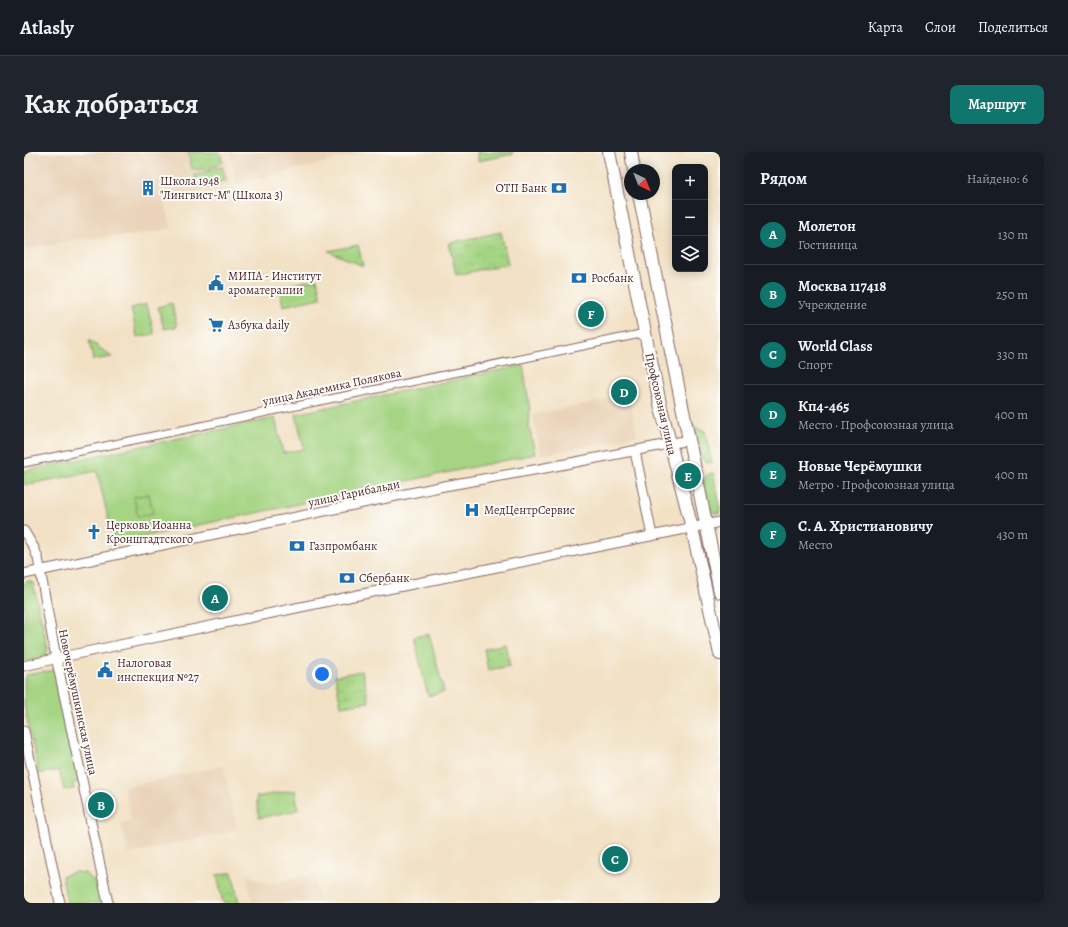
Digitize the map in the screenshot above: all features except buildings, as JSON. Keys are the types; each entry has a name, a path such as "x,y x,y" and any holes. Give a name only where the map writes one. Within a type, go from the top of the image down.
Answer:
{"main road":[{"name":"Профсоюзная улица","path":"609,152 645,333 670,443 692,528 720,654"},
{"path":"630,152 633,164"},
{"name":"Профсоюзная улица","path":"640,200 720,592"}],"street":[{"name":"улица Академика Полякова","path":"24,463 645,333"},
{"name":"улица Гарибальди","path":"24,574 444,486 689,440"},
{"path":"635,451 652,536"},
{"path":"24,666 358,594 720,522"},
{"name":"Новочерёмушкинская улица","path":"24,531 36,553 40,570 108,903"},
{"path":"24,731 60,903"}],"shaded area":[{"path":"24,152 223,152 230,184 164,201 172,228 137,235 78,239 24,250"},
{"path":"230,152 366,152 237,184"},
{"path":"629,395 637,436 541,455 533,415"},
{"path":"223,766 237,830 128,854 121,823 132,821 124,787"},
{"path":"246,873 267,884 313,874 320,903 253,903"}],"green space":[{"path":"188,152 220,152 222,162 208,168 192,169"},
{"path":"477,152 513,152 513,154 478,161"},
{"path":"222,167 226,180 197,187 195,175"},
{"path":"501,232 508,264 456,275 449,243"},
{"path":"358,245 363,266 328,251"},
{"path":"317,279 321,298 283,306 279,287"},
{"path":"172,303 177,327 164,329 158,307"},
{"path":"147,304 154,334 137,337 131,308"},
{"path":"89,340 112,357 93,360"},
{"path":"523,365 530,410 529,426 535,454 114,543 97,471 24,485 24,471 275,418 283,453 304,449 296,414"},
{"path":"689,419 695,427 705,431 712,463 706,462 697,455"},
{"path":"713,473 720,505 720,513 710,511 705,492 704,479"},
{"path":"149,494 153,513 138,517 134,497"},
{"path":"29,581 33,583 48,649 45,656 28,662 24,661 24,583"},
{"path":"429,634 444,692 428,696 414,637"},
{"path":"505,644 510,666 488,670 484,649"},
{"path":"55,670 80,782 73,783 74,789 64,790 59,770 39,774 24,706 24,677 26,675"},
{"path":"362,671 369,702 341,706 335,676"},
{"path":"295,790 298,810 259,818 256,797"},
{"path":"75,872 85,873 96,883 101,903 67,903 62,876"},
{"path":"232,872 239,903 223,903 217,875"}],"place":[{"name":"Школа 1948 \"Лингвист-М\" (Школа 3)","path":"148,188"},
{"name":"ОТП Банк","path":"559,188"},
{"name":"Росбанк","path":"579,278"},
{"name":"МИПА - Институт ароматерапии","path":"216,283"},
{"name":"С. А. Христиановичу","path":"591,314"},
{"name":"Азбука daily","path":"216,325"},
{"name":"Кп4-465","path":"624,392"},
{"name":"Новые Черёмушки","path":"688,476"},
{"name":"МедЦентрСервис","path":"472,510"},
{"name":"Церковь Иоанна Кронштадтского","path":"94,532"},
{"name":"Газпромбанк","path":"297,546"},
{"name":"Сбербанк","path":"347,578"},
{"name":"Молетон","path":"215,598"},
{"name":"Налоговая инспекция №27","path":"105,670"},
{"name":"Москва 117418","path":"101,805"},
{"name":"World Class","path":"615,859"}]}
